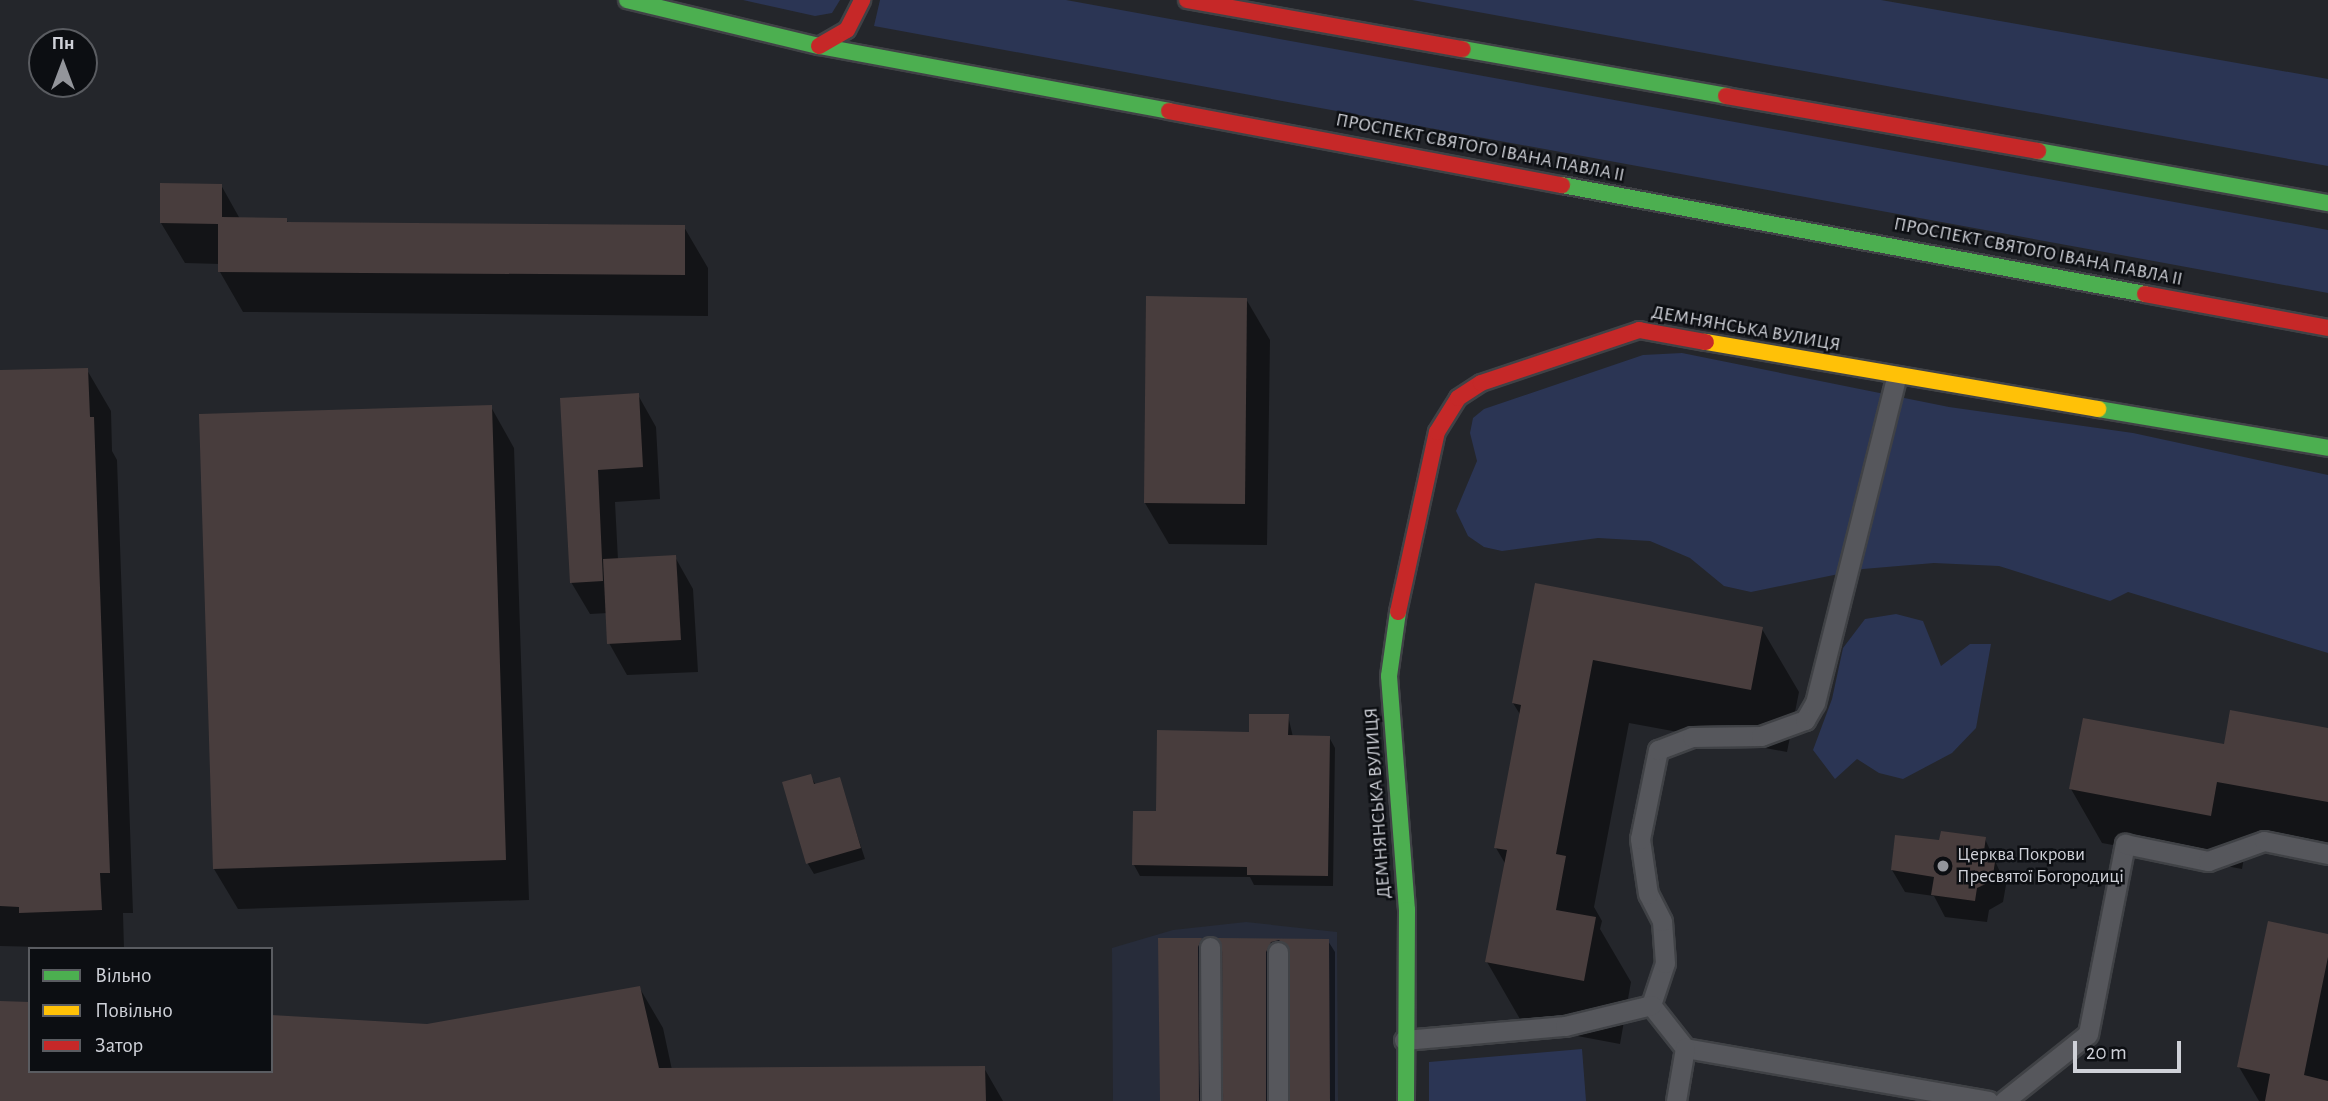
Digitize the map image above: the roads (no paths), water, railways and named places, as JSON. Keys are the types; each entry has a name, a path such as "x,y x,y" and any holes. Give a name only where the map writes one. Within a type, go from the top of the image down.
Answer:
{"main road":[{"name":"ПРОСПЕКТ СВЯТОГО ІВАНА ПАВЛА II","path":"627,0 819,46 2328,328"},
{"path":"819,46 847,30 858,16 862,0"},
{"path":"1186,0 2328,203"},
{"name":"ДЕМНЯНСЬКА ВУЛИЦЯ","path":"1406,1101 1404,1040 1407,910 1389,676 1402,587 1437,432 1458,398 1481,383 1639,330 1896,378 2328,448"}],"lane":[{"path":"1651,1005 1665,963 1662,921 1648,894 1640,839 1658,750 1692,737 1761,736 1805,720 1815,703 1896,378"},
{"path":"2004,1101 2088,1034 2125,844 2208,861 2264,841 2328,854"},
{"path":"1210,947 1210,1101"},
{"path":"1278,952 1278,1101"},
{"path":"1404,1040 1565,1026 1651,1005"},
{"path":"1651,1005 1685,1048 1988,1101"},
{"path":"1676,1101 1685,1048"}],"place":[{"name":"Церква Покрови Пресвятої Богородиці","path":"1943,866"}]}
